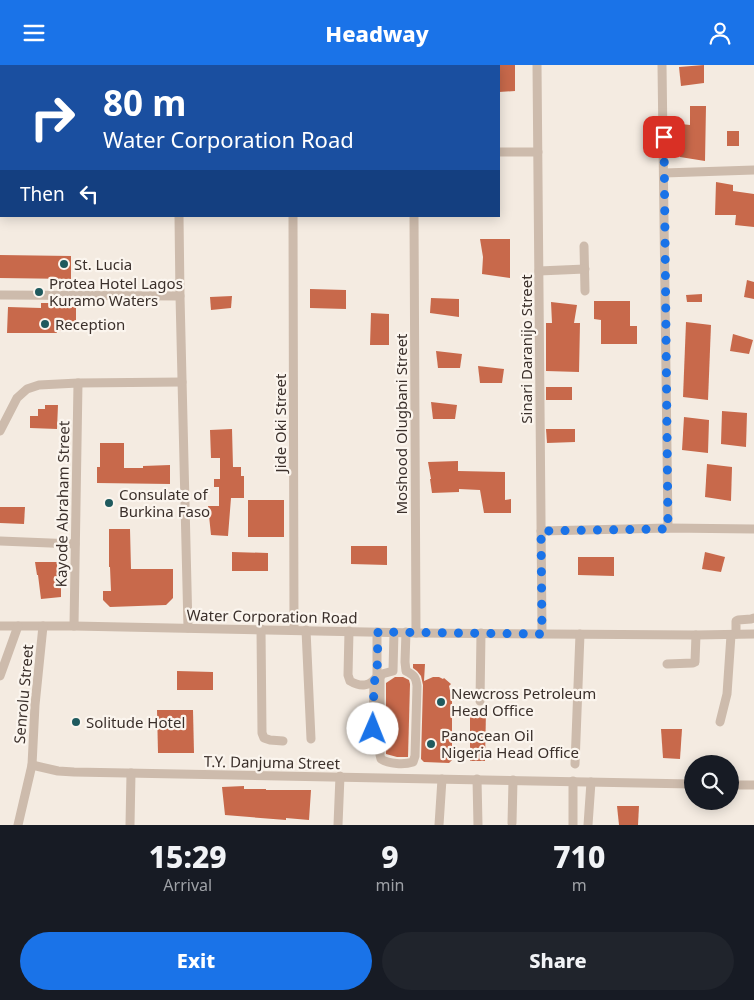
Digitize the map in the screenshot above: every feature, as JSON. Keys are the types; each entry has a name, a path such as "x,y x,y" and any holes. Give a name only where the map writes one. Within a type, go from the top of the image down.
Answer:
{"street":[{"name":"Sinari Daranijo Street","path":"537,65 542,634"},
{"path":"662,65 668,529"},
{"path":"500,152 538,153"},
{"path":"664,173 754,170"},
{"path":"179,217 188,628"},
{"name":"Jide Oki Street","path":"293,217 294,629"},
{"name":"Moshood Olugbani Street","path":"406,671 405,662 411,632 414,217"},
{"path":"584,246 585,291"},
{"path":"539,271 585,269"},
{"path":"0,295 180,295"},
{"path":"0,431 17,398 27,389 39,385 182,382"},
{"name":"Kayode Abraham Street","path":"74,625 78,383"},
{"path":"541,531 754,529"},
{"path":"0,541 75,544"},
{"path":"720,722 727,694 736,621 754,618"},
{"name":"Water Corporation Road","path":"0,626 43,627 74,625 542,634 754,634"},
{"path":"0,676 18,626"},
{"name":"Senrolu Street","path":"18,825 32,765 34,705 43,627"},
{"path":"261,629 262,733 264,738 283,741"},
{"path":"306,630 311,739"},
{"path":"348,631 348,675 350,681 355,684 369,685 374,682"},
{"path":"373,729 378,632"},
{"path":"393,671 394,632"},
{"path":"480,701 481,633"},
{"path":"574,764 580,634"},
{"path":"667,664 694,662 696,635"},
{"path":"393,671 406,671 416,678 417,685 416,756 414,762 409,764 386,763 381,759 380,755 381,675 393,671"},
{"name":"T.Y. Danjuma Street","path":"32,765 58,771 684,784"},
{"path":"130,825 131,773"},
{"path":"338,825 340,777"},
{"path":"439,825 442,779"},
{"path":"477,779 478,825"},
{"path":"512,823 513,780"},
{"path":"573,781 573,825"},
{"path":"588,825 591,782"},
{"path":"739,785 754,785"}],"building":[{"path":"500,65 515,65 515,91 500,92"},
{"path":"704,65 704,83 681,86 679,67"},
{"path":"690,106 706,106 705,161 680,157 681,124 690,125"},
{"path":"727,131 739,131 739,146 727,146"},
{"path":"716,182 733,185 733,191 754,194 754,227 735,225 736,215 715,215"},
{"path":"480,239 510,239 510,278 482,274 483,257"},
{"path":"0,255 71,256 71,279 0,278"},
{"path":"747,280 754,282 754,299 744,297"},
{"path":"310,289 346,290 346,309 310,308"},
{"path":"702,294 702,302 687,302 686,295"},
{"path":"232,296 231,308 211,310 210,297"},
{"path":"431,298 459,299 459,317 430,313"},
{"path":"594,301 630,301 630,326 637,326 637,344 601,344 601,320 594,319"},
{"path":"551,302 577,305 574,323 580,323 579,372 546,371 546,323 552,323"},
{"path":"41,303 49,303 49,307 76,307 76,331 7,333 8,307 41,308"},
{"path":"371,313 389,314 389,345 370,345"},
{"path":"686,322 711,325 708,400 683,397"},
{"path":"733,334 753,340 749,354 730,351"},
{"path":"436,351 462,354 460,368 438,368"},
{"path":"478,366 504,369 502,383 480,383"},
{"path":"546,387 572,387 572,400 546,400"},
{"path":"431,402 457,405 455,419 433,419"},
{"path":"45,405 58,405 57,429 30,428 30,416 38,416 38,409 45,409"},
{"path":"722,411 747,413 746,447 721,444"},
{"path":"684,417 709,420 708,453 682,450"},
{"path":"232,429 233,467 241,467 241,476 244,476 244,498 231,498 228,536 211,535 208,506 219,506 219,487 214,487 214,479 220,479 220,458 211,458 210,430"},
{"path":"546,429 575,429 575,442 547,443"},
{"path":"100,443 124,443 124,468 170,465 170,484 97,483 97,467 100,467"},
{"path":"458,461 458,471 505,472 505,500 511,499 511,513 484,513 480,490 459,489 459,492 432,493 428,462"},
{"path":"707,464 732,467 731,501 705,497"},
{"path":"248,500 284,500 284,537 248,537"},
{"path":"0,507 25,507 24,524 0,523"},
{"path":"109,529 130,529 131,569 173,569 173,598 166,605 110,607 103,600 103,591 111,591"},
{"path":"351,546 387,546 387,565 351,564"},
{"path":"232,552 268,553 268,571 232,571"},
{"path":"705,552 725,557 721,572 702,569"},
{"path":"578,557 614,557 614,576 578,575"},
{"path":"35,562 57,562 57,585 61,585 61,597 41,599"},
{"path":"413,664 425,664 424,681 433,677 439,677 444,678 451,684 449,686 452,700 452,760 449,763 424,762 421,759 423,685 421,676 413,668"},
{"path":"177,671 213,672 213,690 177,690"},
{"path":"395,677 403,677 409,680 410,684 408,757 386,754 386,683"},
{"path":"157,710 193,710 194,753 158,753"},
{"path":"470,710 486,711 485,761 470,761"},
{"path":"661,729 682,729 680,759 663,758"},
{"path":"244,786 244,789 311,790 309,820 225,815 222,787"},
{"path":"617,806 639,806 638,825 619,825"}],"place":[{"name":"St. Lucia","path":"64,264"},
{"name":"Protea Hotel Lagos Kuramo Waters","path":"39,292"},
{"name":"Reception","path":"45,324"},
{"name":"Consulate of Burkina Faso","path":"109,503"},
{"name":"Newcross Petroleum Head Office","path":"441,702"},
{"name":"Solitude Hotel","path":"76,722"},
{"name":"Panocean Oil Nigeria Head Office","path":"431,744"}],"route":[{"path":"373,729 378,632 542,634 541,531 668,529 664,137"}]}
